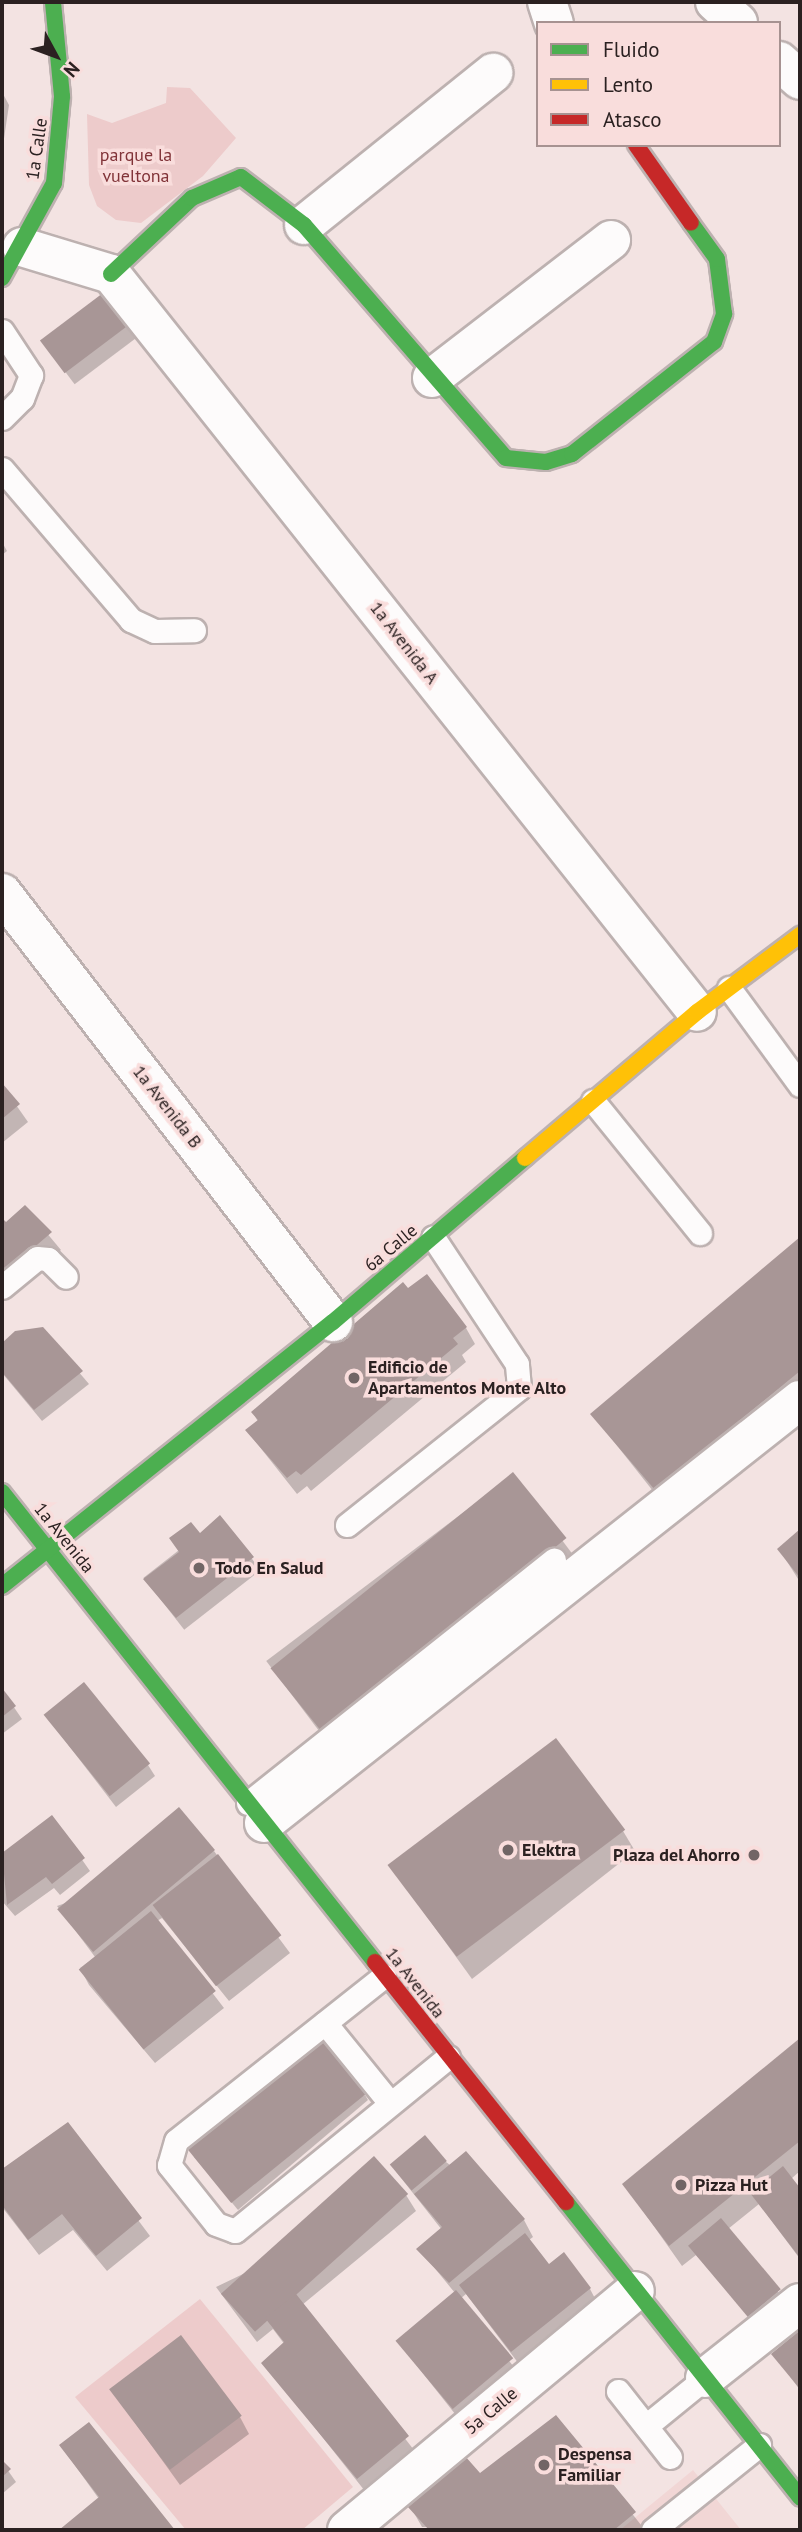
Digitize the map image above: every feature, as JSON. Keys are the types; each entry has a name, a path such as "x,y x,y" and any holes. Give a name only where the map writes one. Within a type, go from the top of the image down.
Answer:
{"street":[{"path":"547,2 553,21"},
{"path":"715,2 736,21"},
{"name":"1a Calle","path":"12,262 54,183 62,96 57,4"},
{"path":"781,63 800,80"},
{"path":"304,225 493,73"},
{"path":"12,262 111,274 192,198 235,176 268,192 304,225 432,378 506,458 547,462 572,454 714,342 724,304 716,259 637,147"},
{"path":"432,378 611,240"},
{"name":"1a Avenida A","path":"111,274 697,1012"},
{"name":"1a Avenida B","path":"2,893 333,1322"},
{"name":"6a Calle","path":"2,1586 333,1322 697,1012 800,935"},
{"path":"256,1813 800,1400"},
{"name":"1a Avenida","path":"2,1492 800,2497"},
{"name":"5a Calle","path":"347,2530 635,2291"},
{"path":"705,2378 800,2303"}],"lane":[{"path":"2,331 31,375 22,398 2,418"},
{"path":"2,469 131,620 155,631 194,630"},
{"path":"729,989 800,1085"},
{"path":"593,1101 700,1233"},
{"path":"347,1525 519,1388 517,1364 433,1237"},
{"path":"2,1287 37,1258 48,1259 66,1277"},
{"path":"256,1813 555,1560"},
{"path":"384,1976 325,2023 248,2093 176,2141 169,2165 216,2224 235,2231 300,2163 390,2104 448,2057"},
{"path":"325,2023 390,2104"},
{"path":"646,2426 705,2378"},
{"path":"618,2391 670,2457"},
{"path":"655,2530 758,2445"}],"shaded area":[{"path":"693,2470 741,2530 620,2530"}],"green space":[{"name":"parque la vueltona","path":"167,87 190,88 236,138 203,176 141,223 116,220 97,206 89,185 87,114 112,123 166,103"},
{"path":"200,2299 353,2487 302,2530 186,2530 75,2397"}],"building":[{"path":"107,290 132,323 65,373 40,341"},
{"path":"2,1083 20,1104 2,1119"},
{"path":"25,1205 52,1232 2,1275 2,1218 6,1222"},
{"path":"800,1237 800,1371 655,1490 590,1414"},
{"name":"Edificio de Apartamentos Monte Alto","path":"427,1274 467,1327 453,1338 458,1344 301,1475 296,1471 287,1478 245,1430 258,1420 251,1412 403,1282 408,1288"},
{"path":"43,1327 83,1371 34,1410 2,1372 2,1343 15,1331"},
{"path":"513,1472 566,1538 324,1734 271,1668"},
{"name":"Todo En Salud","path":"220,1515 254,1557 176,1618 143,1579 179,1552 169,1538 191,1522 200,1533"},
{"path":"800,1529 800,1578 777,1549"},
{"path":"84,1682 150,1764 110,1796 44,1715"},
{"path":"2,1688 16,1706 2,1717"},
{"name":"Elektra","path":"556,1738 625,1830 457,1957 387,1865"},
{"path":"179,1807 215,1850 93,1952 57,1909"},
{"path":"52,1815 85,1858 52,1884 46,1877 7,1905 2,1853"},
{"path":"218,1854 281,1935 216,1986 153,1905"},
{"path":"151,1911 216,1991 144,2050 79,1970"},
{"path":"800,2038 800,2141 669,2246 622,2184"},
{"path":"323,2040 366,2094 231,2203 188,2150"},
{"path":"68,2122 142,2218 96,2256 62,2214 28,2240 2,2205 2,2169"},
{"path":"425,2135 447,2161 412,2191 390,2165"},
{"path":"466,2151 525,2219 449,2283 416,2249 442,2227 414,2194"},
{"path":"374,2156 408,2194 255,2332 221,2294"},
{"path":"783,2166 800,2188 800,2258 750,2193"},
{"path":"721,2218 781,2289 748,2317 688,2246"},
{"path":"525,2233 549,2264 564,2252 591,2288 511,2352 459,2285"},
{"path":"456,2290 513,2358 453,2409 395,2341"},
{"path":"296,2294 409,2436 357,2479 261,2363 284,2342 265,2318"},
{"path":"800,2330 800,2389 771,2354"},
{"path":"181,2335 242,2416 170,2470 109,2389"},
{"name":"Despensa Familiar","path":"556,2415 636,2512 614,2530 429,2530 407,2506 465,2456 480,2473"},
{"path":"89,2422 175,2530 59,2530 99,2497 59,2445"},
{"path":"2,2460 11,2469 2,2477"}],"traffic: fast":[{"path":"2,278 54,183 62,96 53,2"},
{"path":"111,274 192,198 241,177 304,225 506,458 546,462 572,454 714,342 724,314 717,259 691,223"},
{"path":"2,1586 333,1322 525,1158"},
{"path":"2,1492 375,1962"},
{"path":"566,2202 800,2497"}],"traffic: slow":[{"path":"525,1158 697,1012 800,935"}],"traffic: jam":[{"path":"637,147 691,223"},
{"path":"375,1962 566,2202"}],"place":[{"name":"Edificio de Apartamentos Monte Alto","path":"354,1378"},
{"name":"Todo En Salud","path":"199,1568"},
{"name":"Elektra","path":"508,1850"},
{"name":"Plaza del Ahorro","path":"754,1855"},
{"name":"Pizza Hut","path":"681,2185"},
{"name":"Despensa Familiar","path":"544,2465"}]}
